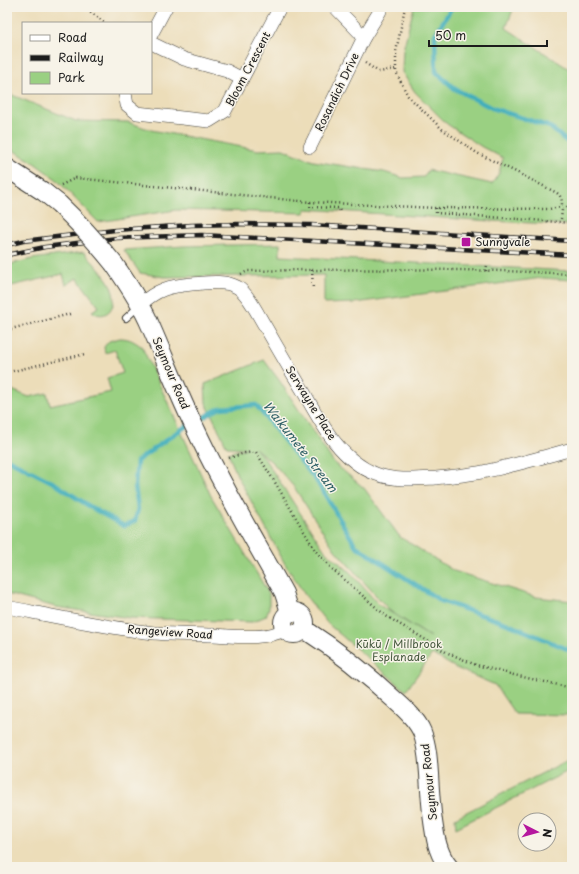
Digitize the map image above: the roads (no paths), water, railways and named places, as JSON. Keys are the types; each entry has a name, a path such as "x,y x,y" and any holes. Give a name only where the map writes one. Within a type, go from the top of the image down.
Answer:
{"main road":[{"name":"Seymour Road","path":"7,168 60,204 90,235 114,264 140,305 151,326 196,431 284,593 290,612"},
{"path":"290,612 300,613 304,617 306,623 304,629 296,634 290,634 285,630 283,624 285,616 290,612"},
{"name":"Seymour Road","path":"304,629 373,680 408,712 422,730 427,753 432,814 437,844 441,855 449,867"}],"street":[{"path":"152,33 166,7"},
{"name":"Bloom Crescent","path":"125,94 127,105 137,113 209,121 225,111 280,7"},
{"path":"334,7 364,37"},
{"name":"Rosandich Drive","path":"310,147 364,37 380,11"},
{"path":"152,43 184,59 227,71 242,79"},
{"name":"Serwayne Place","path":"140,305 161,289 181,285 220,283 230,284 244,292 319,418 337,445 360,465 376,474 394,479 415,480 458,476 486,471 572,449"},
{"name":"Rangeview Road","path":"7,607 61,618 147,632 225,636 267,636 285,630"}],"lane":[{"path":"126,318 140,305"}],"waterway":[{"path":"452,7 435,35 436,72 455,89 492,108 550,127 572,146"},
{"name":"Waikumete Stream","path":"197,421 220,408 256,405 316,480 356,546 441,601 508,624 572,651"},
{"name":"Waikumete Stream","path":"7,459 54,483 92,508 124,526 135,521 138,509 135,486 137,461 190,424"}],"railway":[{"path":"7,245 23,241 115,230 192,225 239,224 311,225 572,241"},
{"path":"7,255 45,247 117,238 202,235 572,255"}],"place":[{"name":"Sunnyvale","path":"466,242"}],"park label":[{"name":"Kūkū / Millbrook Esplanade","path":"399,650"}]}
